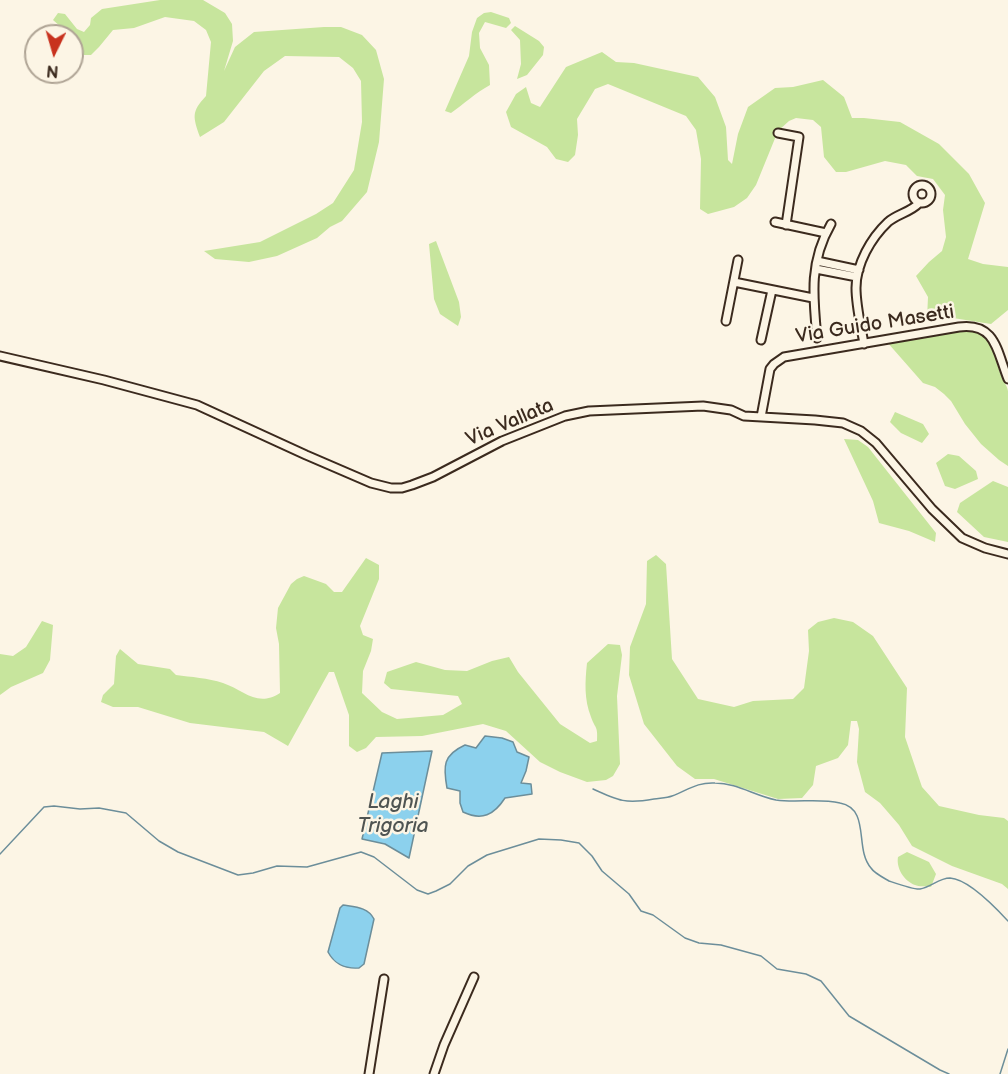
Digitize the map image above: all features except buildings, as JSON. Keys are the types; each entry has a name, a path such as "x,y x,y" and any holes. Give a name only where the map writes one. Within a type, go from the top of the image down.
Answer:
{"street":[{"path":"778,133 799,137 786,225"},
{"path":"864,344 856,295 858,274 869,247 884,227 893,218 920,203"},
{"path":"775,222 826,233"},
{"path":"817,338 813,283 820,248 831,224"},
{"path":"726,321 738,260"},
{"path":"817,265 858,274"},
{"path":"734,282 813,298"},
{"path":"761,340 772,290"},
{"name":"Via Guido Masetti","path":"761,417 770,369 784,357 959,327 973,327 994,340 1008,378"},
{"name":"Via Vallata","path":"0,356 104,380 197,405 371,483 391,488 407,487 433,477 502,441 577,413 703,406 731,410 744,416 843,423 861,431 876,443 932,509 954,531 972,543 1008,554"},
{"path":"434,1074 474,978"},
{"path":"369,1074 384,979"}],"green space":[{"path":"160,0 203,0 225,13 232,24 233,41 224,71 235,47 254,32 341,27 362,35 376,50 384,79 379,142 367,192 342,221 317,238 277,256 249,262 215,259 204,251 260,242 333,203 354,170 362,122 361,81 353,68 339,57 285,56 264,71 224,122 200,137 195,115 198,106 206,96 211,42 206,30 194,21 165,17 134,28 113,30 91,55 84,55 84,32 90,25 91,18 102,9"},
{"path":"491,12 509,18 511,23 506,28 485,22 479,33 480,48 489,65 490,85 451,113 445,111 469,56 472,32 477,18 484,13"},
{"path":"58,13 65,14 73,24 58,24 53,20"},
{"path":"515,26 539,41 544,47 543,55 527,75 517,79 521,64 520,40 511,30"},
{"path":"602,52 616,62 634,63 698,77 715,97 726,127 728,160 732,164 738,134 748,107 775,88 793,87 823,80 844,97 852,118 900,122 939,144 969,174 985,203 968,259 983,264 1008,267 1008,310 991,324 953,318 927,319 928,297 916,276 942,251 946,237 943,210 945,195 933,179 917,176 906,165 885,161 846,172 836,172 824,157 821,127 813,120 796,118 789,121 778,131 756,185 747,198 734,207 708,214 700,209 701,159 696,130 686,116 608,84 595,89 577,119 578,135 575,155 568,162 556,159 547,147 511,127 506,112 516,94 526,87 531,103 540,107 566,67"},
{"path":"436,241 459,302 461,317 458,326 440,314 434,299 429,244"},
{"path":"968,330 983,335 988,340 1008,391 1008,466 981,444 951,401 935,387 923,383 887,342"},
{"path":"895,412 923,424 929,434 922,443 901,433 890,422"},
{"path":"844,439 858,440 868,447 936,533 935,542 909,531 879,523 873,501"},
{"path":"948,454 959,456 976,471 978,479 955,489 945,486 936,463"},
{"path":"993,481 1008,487 1008,542 984,537 957,512 960,503"},
{"path":"656,555 666,564 672,659 698,699 734,707 753,701 793,699 804,688 809,651 808,630 818,622 834,618 853,622 873,636 907,688 905,737 922,787 939,806 1004,818 1008,821 1008,889 1002,884 952,866 912,846 899,825 880,803 865,792 857,762 859,729 857,721 851,721 848,745 838,758 816,766 813,785 802,798 778,799 714,779 695,779 677,766 644,724 629,675 630,647 646,604 647,561"},
{"path":"366,558 379,565 379,579 360,626 363,635 373,639 363,671 362,693 382,712 397,719 443,715 462,704 458,696 391,689 384,683 387,672 416,662 445,670 467,671 509,657 518,672 560,724 590,743 597,741 597,730 592,721 586,697 587,663 608,644 620,645 622,655 617,696 620,764 613,776 606,780 587,782 560,772 540,762 506,731 483,724 422,736 376,737 366,748 357,752 349,746 349,715 334,672 329,672 288,746 264,732 190,723 138,707 113,707 101,702 103,695 114,684 116,656 120,649 138,664 170,669 176,675 217,681 257,698 264,699 280,693 279,644 276,628 278,608 291,584 304,576 326,584 334,592 342,592"},
{"path":"42,621 53,625 50,660 43,673 11,687 0,695 0,654 13,656 26,647"},
{"path":"907,852 929,862 936,874 931,887 915,885 902,874 898,865 898,857"}],"water":[{"path":"485,736 513,742 517,752 529,757 521,783 531,784 532,794 505,798 492,812 476,816 463,812 460,791 447,788 445,767 452,753 465,745 476,748"},
{"name":"Laghi Trigoria","path":"432,751 409,858 385,844 362,839 382,753"},
{"path":"343,905 365,910 374,919 364,964 359,968 341,965 328,952 340,908"}],"waterway":[{"path":"593,789 616,799 636,801 668,797 698,785 715,783 731,785 776,800 840,803 850,807 856,813 866,860 877,874 889,881 917,889 946,878 957,880 981,895 1008,921"},
{"path":"0,854 44,807 99,808 126,813 159,841 178,852 238,875 277,866 307,867 361,852 374,857 417,890 428,894 450,884 468,866 487,855 539,839 579,843 602,871 629,894 641,911 653,915 685,938 761,956 777,969 806,974 821,981 849,1016 949,1074"},
{"path":"1000,1074 1008,1049"}]}
